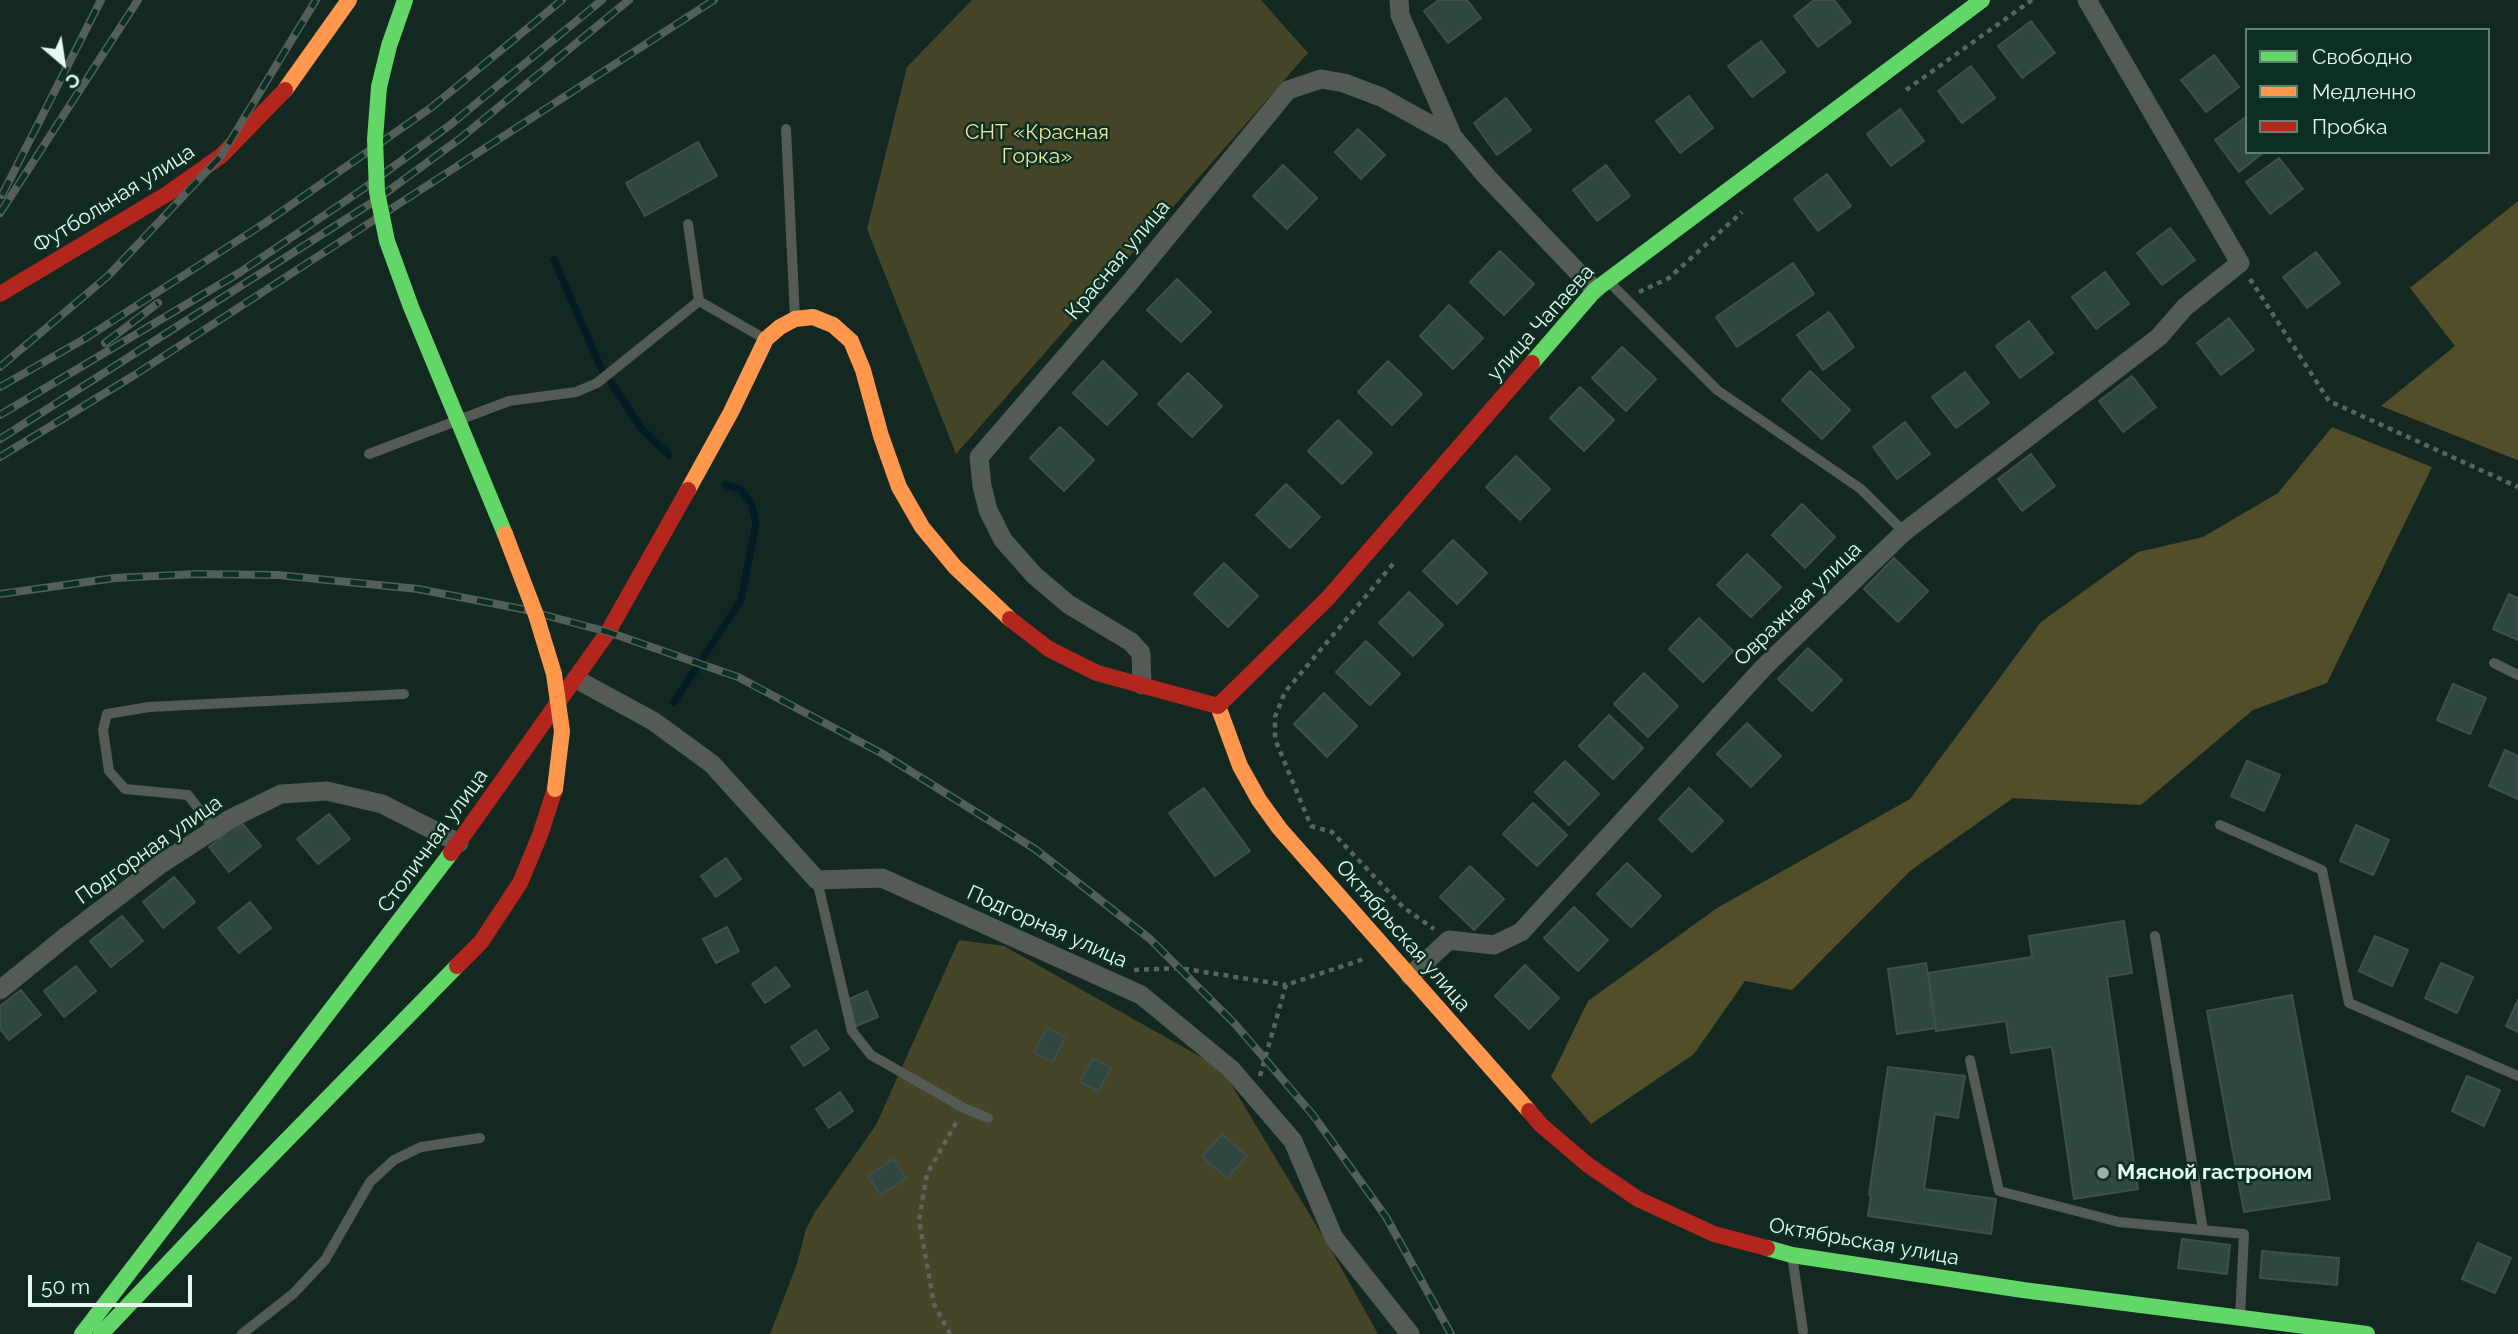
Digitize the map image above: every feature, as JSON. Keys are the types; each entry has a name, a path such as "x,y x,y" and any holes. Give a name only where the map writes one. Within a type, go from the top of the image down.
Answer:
{"street":[{"name":"Футбольная улица","path":"0,294 167,194 221,156 288,87 349,0"},
{"path":"101,1334 481,942 520,883 555,789 562,731 551,662 510,547 411,307 387,241 377,192 375,139 379,87 388,46 405,0"},
{"path":"1399,0 1400,15 1453,137 1487,177 1601,285"},
{"name":"улица Чапаева","path":"1218,706 1328,598 1601,285 1982,0"},
{"path":"2087,0 2240,263"},
{"name":"Красная улица","path":"1142,685 1140,653 1131,642 1068,604 1034,575 1003,540 988,510 979,457 1131,281 1289,90 1321,79 1344,83 1381,97 1453,137"},
{"name":"Овражная улица","path":"1449,940 1494,946 1521,932 1765,666 1904,532 2159,337 2185,307 2240,263"},
{"path":"766,339 795,319 813,317 833,325 850,341 863,370 881,436 899,486 922,527 955,567 998,609 1049,649 1097,673 1218,706"},
{"name":"Столичная улица","path":"82,1334 428,886 576,679 608,632 657,546 731,412 766,339"},
{"path":"576,679 653,721 712,764 817,880"},
{"name":"Октябрьская улица","path":"1218,706 1240,766 1259,800 1280,829 1541,1125 1588,1165 1638,1199 1714,1234 1792,1255 2023,1290 2367,1334"},
{"name":"Подгорная улица","path":"0,990 151,872 215,829 281,794 327,790 382,804 459,843"},
{"name":"Подгорная улица","path":"817,880 882,878 1141,995 1231,1069 1293,1142 1334,1238 1410,1334"},
{"path":"1410,976 1449,940"}],"lane":[{"path":"786,129 795,319"},
{"path":"688,224 699,301"},
{"path":"1601,285 1626,298 1717,390 1861,489 1904,532"},
{"path":"699,301 766,339"},
{"path":"369,454 509,401 576,392 597,383 699,301"},
{"path":"2494,663 2518,675"},
{"path":"215,829 188,795 125,789 109,771 103,730 107,715 149,707 404,694"},
{"path":"2220,825 2322,870 2349,1003 2518,1076"},
{"path":"817,880 852,1031 871,1055 964,1108 988,1118"},
{"path":"2155,936 2203,1230"},
{"path":"1970,1060 1999,1191 2119,1222 2244,1234 2240,1318"},
{"path":"242,1334 293,1294 325,1260 370,1182 394,1160 421,1147 480,1138"},
{"path":"1792,1255 1803,1331"}],"path":[{"path":"1896,97 2032,0"},
{"path":"1626,298 1669,278 1751,204"},
{"path":"2240,263 2329,401 2518,487"},
{"path":"1401,554 1285,692 1275,717 1275,739 1311,826 1332,832 1403,906 1449,940"},
{"path":"1128,970 1179,968 1286,985 1388,951"},
{"path":"1253,1095 1266,1060 1286,985"},
{"path":"950,1334 934,1304 919,1220 927,1174 964,1108"}],"green space":[{"name":"СНТ «Красная Горка»","path":"972,0 1261,0 1308,53 956,454 867,229 907,67"},
{"path":"959,940 1004,946 1222,1069 1334,1255 1378,1334 770,1334 797,1264 806,1229 876,1125"}],"shaded area":[{"path":"2518,201 2517,460 2381,406 2455,346 2410,288"},
{"path":"2332,427 2432,467 2327,683 2253,710 2141,805 2013,798 1910,871 1792,990 1745,981 1694,1054 1591,1124 1551,1077 1588,1001 1717,908 1910,799 2041,622 2138,552 2203,537 2278,493"}],"building":[{"path":"1439,0 1467,0 1481,18 1448,43 1424,11"},
{"path":"1814,0 1834,0 1851,22 1818,47 1794,16"},
{"path":"2031,21 2055,53 2022,78 1998,46"},
{"path":"1761,41 1785,72 1752,97 1728,66"},
{"path":"2214,55 2239,87 2206,112 2181,80"},
{"path":"1971,66 1995,98 1962,123 1938,91"},
{"path":"1689,96 1713,128 1680,153 1656,121"},
{"path":"1506,98 1531,130 1497,155 1474,123"},
{"path":"1900,109 1924,141 1891,166 1867,134"},
{"path":"2245,118 2245,154 2262,154 2239,172 2215,140"},
{"path":"1358,129 1385,155 1361,179 1335,152"},
{"path":"698,142 717,176 645,216 626,183"},
{"path":"2279,158 2303,189 2270,214 2246,182"},
{"path":"1283,165 1317,198 1287,229 1253,196"},
{"path":"1606,165 1630,196 1597,221 1573,190"},
{"path":"1827,174 1851,206 1818,231 1794,199"},
{"path":"2170,228 2195,260 2162,285 2137,253"},
{"path":"1500,251 1534,284 1504,315 1470,282"},
{"path":"2316,252 2340,283 2307,308 2283,277"},
{"path":"1793,263 1814,294 1737,347 1716,317"},
{"path":"2105,272 2129,304 2096,329 2072,297"},
{"path":"1177,279 1211,312 1181,342 1147,310"},
{"path":"1449,305 1483,338 1453,369 1420,336"},
{"path":"1829,312 1854,347 1823,370 1797,335"},
{"path":"2229,318 2254,350 2221,375 2197,343"},
{"path":"2029,321 2053,353 2020,378 1996,346"},
{"path":"1622,347 1656,379 1626,411 1592,378"},
{"path":"1103,361 1137,394 1107,425 1073,393"},
{"path":"1388,361 1422,394 1392,425 1358,392"},
{"path":"1810,371 1850,410 1822,439 1782,400"},
{"path":"1965,372 1989,403 1956,428 1932,397"},
{"path":"1188,373 1222,406 1192,437 1158,404"},
{"path":"2132,376 2156,407 2123,432 2099,401"},
{"path":"1580,387 1614,420 1584,451 1550,418"},
{"path":"1338,420 1372,453 1342,484 1308,451"},
{"path":"1905,422 1930,454 1897,479 1873,447"},
{"path":"1060,427 1094,460 1064,491 1030,458"},
{"path":"2031,454 2055,486 2022,511 1998,479"},
{"path":"1516,456 1550,489 1520,520 1486,487"},
{"path":"1286,484 1320,517 1290,548 1256,515"},
{"path":"1802,504 1835,537 1805,568 1772,535"},
{"path":"1453,540 1487,573 1457,604 1423,571"},
{"path":"1747,554 1781,587 1751,617 1717,585"},
{"path":"1894,558 1928,591 1898,622 1864,589"},
{"path":"1224,563 1258,596 1228,627 1194,594"},
{"path":"1409,592 1443,625 1413,656 1379,623"},
{"path":"2509,594 2518,598 2518,640 2493,629"},
{"path":"1699,618 1733,651 1703,682 1669,649"},
{"path":"1366,641 1400,674 1370,705 1336,672"},
{"path":"1808,648 1842,680 1812,711 1778,679"},
{"path":"1644,673 1678,706 1648,737 1614,704"},
{"path":"2453,684 2486,698 2470,734 2437,720"},
{"path":"1324,693 1357,726 1327,757 1294,724"},
{"path":"1609,715 1643,748 1613,779 1579,746"},
{"path":"1747,723 1781,756 1751,787 1717,754"},
{"path":"2505,750 2518,756 2518,799 2489,786"},
{"path":"1565,761 1599,794 1569,825 1535,792"},
{"path":"2247,761 2280,775 2264,811 2231,796"},
{"path":"1204,788 1250,851 1215,876 1169,813"},
{"path":"1689,788 1723,821 1692,852 1659,819"},
{"path":"1533,803 1567,835 1537,866 1503,834"},
{"path":"329,814 350,839 318,864 297,839"},
{"path":"240,821 261,846 229,872 209,847"},
{"path":"2356,825 2389,840 2373,875 2340,861"},
{"path":"726,858 741,879 716,897 701,876"},
{"path":"1627,863 1661,896 1631,927 1597,894"},
{"path":"1470,866 1504,899 1474,930 1440,897"},
{"path":"174,877 195,902 163,928 143,902"},
{"path":"250,902 271,928 239,953 218,928"},
{"path":"1574,907 1608,940 1578,971 1544,938"},
{"path":"122,916 143,941 111,967 90,941"},
{"path":"2124,921 2132,973 2107,977 2138,1189 2074,1199 2052,1047 2011,1053 2006,1021 1936,1031 1928,973 2032,957 2029,936"},
{"path":"727,927 739,951 716,963 703,939"},
{"path":"2375,936 2408,950 2392,986 2359,971"},
{"path":"1926,963 1936,1028 1897,1034 1888,969"},
{"path":"2441,963 2473,977 2457,1013 2425,998"},
{"path":"1525,965 1559,998 1529,1029 1495,996"},
{"path":"76,966 96,991 64,1017 44,991"},
{"path":"776,967 790,986 765,1003 752,984"},
{"path":"21,990 41,1015 9,1040 0,1029 0,1006"},
{"path":"867,991 878,1017 856,1026 845,1001"},
{"path":"2292,995 2330,1199 2244,1212 2207,1011"},
{"path":"2518,1000 2518,1032 2506,1026"},
{"path":"1047,1028 1065,1038 1052,1062 1034,1052"},
{"path":"816,1030 829,1049 804,1066 791,1047"},
{"path":"1093,1058 1111,1068 1099,1091 1080,1082"},
{"path":"1888,1067 1965,1076 1958,1118 1935,1114 1924,1189 1996,1199 1991,1234 1868,1216"},
{"path":"2467,1076 2500,1090 2484,1126 2452,1111"},
{"path":"840,1092 853,1111 829,1128 816,1109"},
{"path":"1222,1134 1247,1156 1227,1178 1202,1157"},
{"path":"893,1159 906,1178 881,1195 868,1176"},
{"path":"2182,1239 2230,1245 2227,1274 2178,1268"},
{"path":"2478,1243 2511,1258 2495,1293 2462,1279"},
{"path":"2262,1251 2339,1258 2337,1285 2260,1278"}],"waterway":[{"path":"554,260 602,370"},
{"path":"611,382 641,428 669,455"},
{"path":"674,702 741,600 756,523 751,503 740,489 725,485"}],"railway":[{"path":"2,195 101,0"},
{"path":"0,213 138,0"},
{"path":"0,367 108,276 221,156 316,0"},
{"path":"0,387 86,338 265,223 432,107 562,0"},
{"path":"0,415 239,273 363,189 450,125 602,0"},
{"path":"0,439 376,200 462,137 629,0"},
{"path":"0,457 133,376 714,0"},
{"path":"105,343 158,303"},
{"path":"0,594 115,578 197,574 278,575 418,589 522,609 608,632 738,677 883,754 1035,849 1150,939 1235,1024 1313,1115 1386,1217 1451,1334"}],"traffic: fast":[{"path":"379,87 389,46 405,0"},
{"path":"1532,363 1595,290 1982,0"},
{"path":"379,87 375,139 377,192 387,241 411,307 505,534"},
{"path":"82,1334 451,853"},
{"path":"101,1334 457,966"},
{"path":"1767,1248 1792,1255 2023,1290 2367,1334"}],"traffic: slow":[{"path":"285,90 349,0"},
{"path":"688,490 731,412 766,339 795,319 813,317 833,325 851,341 863,370 881,436 899,487 922,527 955,567 1010,619"},
{"path":"505,534 536,615 554,674 562,731 555,789"},
{"path":"1218,706 1240,766 1259,800 1280,829 1529,1111"}],"traffic: jam":[{"path":"0,294 167,194 221,156 285,90"},
{"path":"1218,706 1328,598 1532,363"},
{"path":"451,853 608,632 688,490"},
{"path":"1010,619 1049,649 1097,673 1218,706"},
{"path":"457,966 481,942 520,883 555,789"},
{"path":"1529,1111 1541,1125 1588,1165 1638,1199 1714,1234 1767,1248"}],"place":[{"name":"Мясной гастроном","path":"2103,1173"}]}
